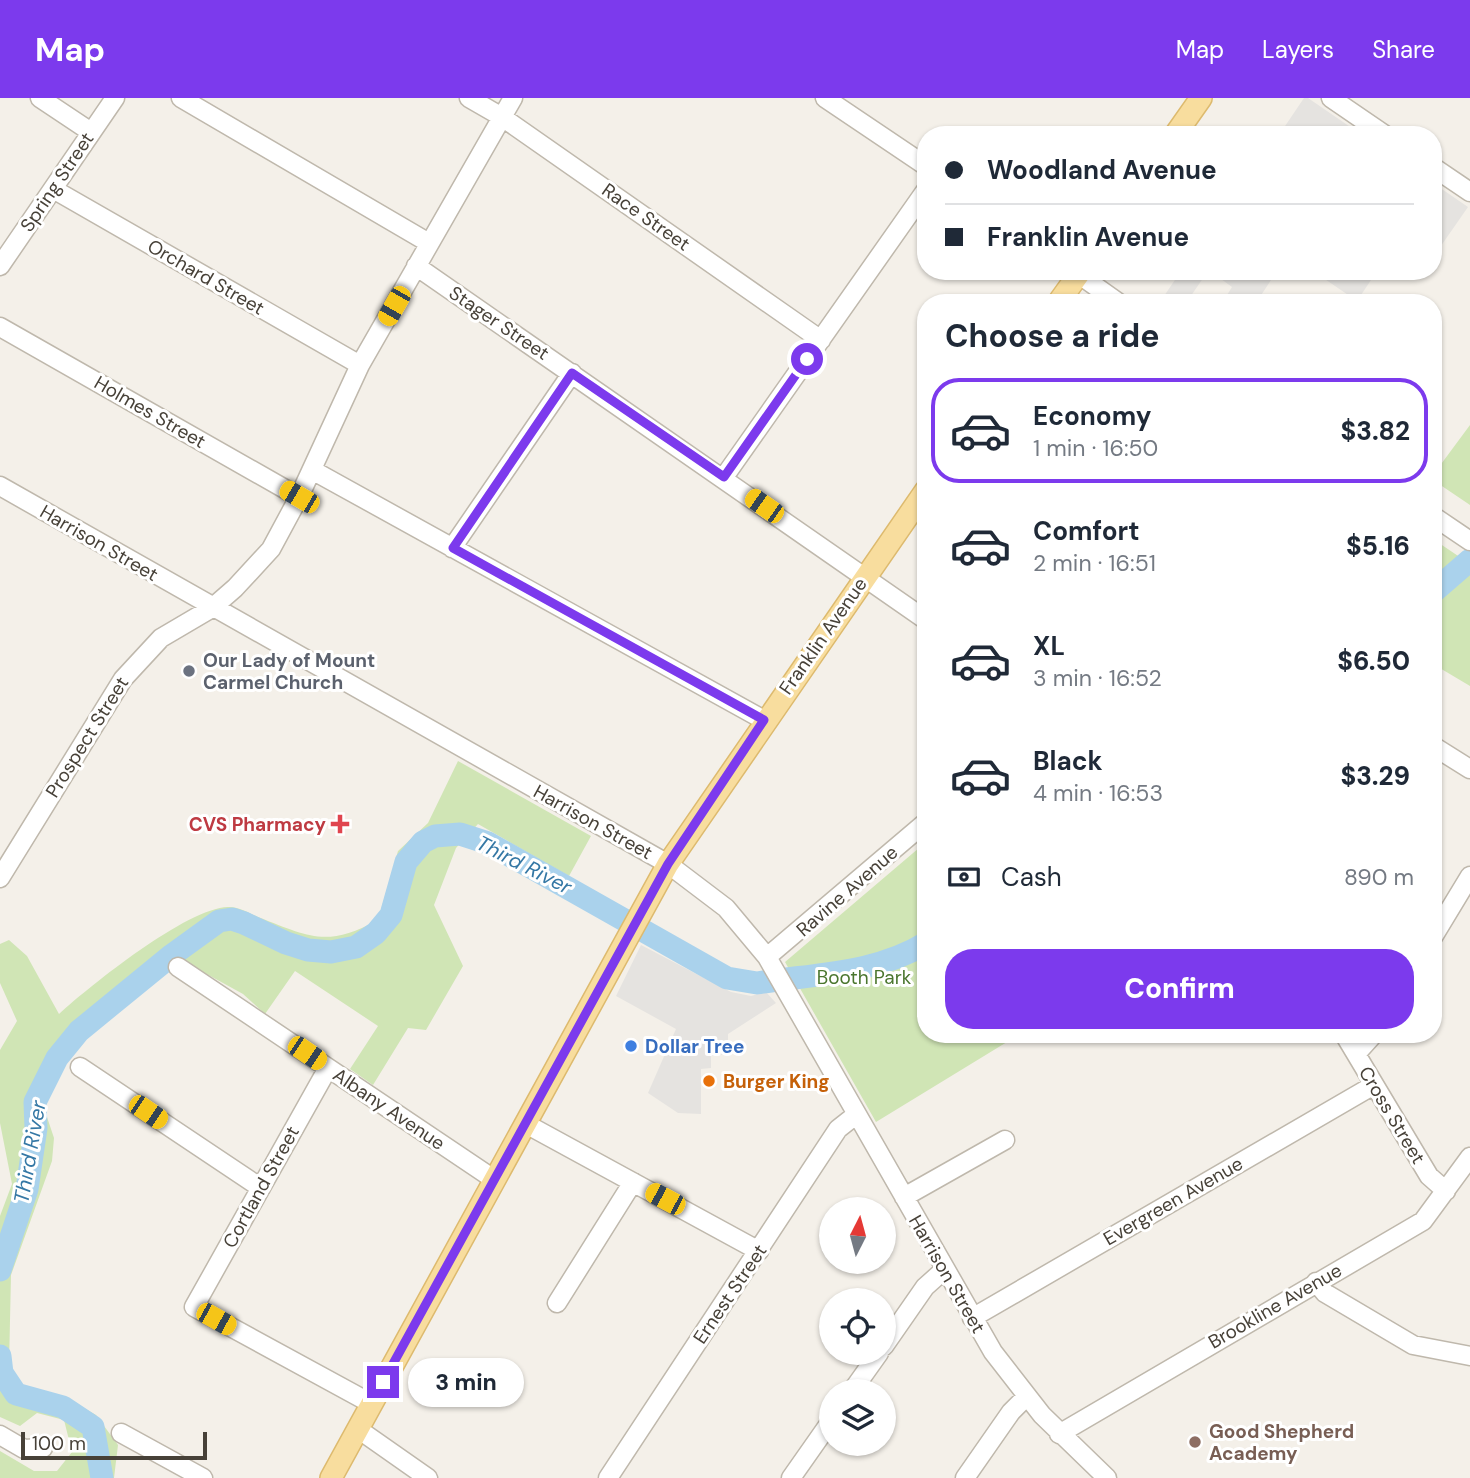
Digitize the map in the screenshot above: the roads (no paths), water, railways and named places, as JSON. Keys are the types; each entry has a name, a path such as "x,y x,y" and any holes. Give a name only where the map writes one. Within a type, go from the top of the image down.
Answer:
{"main road":[{"path":"1181,126 1201,98"},
{"name":"Franklin Avenue","path":"331,1478 668,864 764,720 917,503"}],"street":[{"path":"40,98 91,132"},
{"name":"Spring Street","path":"0,266 114,98"},
{"path":"181,98 429,243 513,98"},
{"name":"Race Street","path":"469,98 502,117 821,340"},
{"path":"825,98 917,160"},
{"path":"1331,98 1372,126"},
{"path":"1442,173 1470,192"},
{"name":"Orchard Street","path":"53,189 360,365"},
{"path":"724,477 917,203"},
{"name":"Prospect Street","path":"0,877 123,678 161,638 212,608 271,550 312,470 360,365 429,243"},
{"name":"Stager Street","path":"416,266 724,477 917,614"},
{"path":"1089,280 1107,294"},
{"name":"Holmes Street","path":"0,327 299,497"},
{"path":"453,548 572,373"},
{"path":"312,470 764,720"},
{"name":"Harrison Street","path":"0,486 668,864 726,908 769,960 972,1318 1026,1397 1059,1434 1107,1478"},
{"path":"1442,522 1467,538"},
{"path":"1442,752 1470,769"},
{"name":"Ravine Avenue","path":"769,960 917,830"},
{"path":"1442,921 1470,876"},
{"name":"Albany Avenue","path":"178,967 495,1180"},
{"name":"Cross Street","path":"1349,1043 1429,1176 1446,1191"},
{"path":"1356,1054 1366,1043"},
{"path":"80,1067 261,1188"},
{"name":"Cortland Street","path":"328,1068 194,1307 372,1404"},
{"name":"Evergreen Avenue","path":"972,1318 1374,1085"},
{"name":"Ernest Street","path":"608,1478 838,1129 857,1114"},
{"path":"526,1124 759,1251"},
{"path":"904,1197 1005,1140"},
{"name":"Brookline Avenue","path":"1059,1434 1423,1221 1470,1157"},
{"path":"557,1303 633,1182"},
{"path":"896,1329 925,1287 944,1270"},
{"path":"1316,1282 1325,1293 1404,1342 1423,1349 1470,1356"},
{"path":"965,1478 1011,1412 1026,1397"},
{"path":"358,1429 428,1478"},
{"path":"121,1433 203,1478"},
{"path":"0,1435 24,1449 43,1448"},
{"path":"791,1478 819,1438"}],"waterway":[{"name":"Third River","path":"1442,584 1470,560"},
{"name":"Third River","path":"0,1270 27,1189 36,1128 35,1102 57,1058 79,1031 172,955 219,921 232,919 308,950 331,952 356,947 376,933 391,915 406,862 423,842 435,836 460,834 488,843 727,978 757,983 844,971 887,961 917,948"},
{"name":"Third River","path":"0,1356 2,1373 16,1394 63,1407 93,1427 102,1478"}],"place":[{"name":"Our Lady of Mount Carmel Church","path":"189,671"},
{"name":"CVS Pharmacy","path":"340,824"},
{"name":"Dollar Tree","path":"631,1046"},
{"name":"Burger King","path":"709,1081"},
{"name":"Good Shepherd Academy","path":"1195,1442"}],"park label":[{"name":"Booth Park","path":"864,977"}]}
